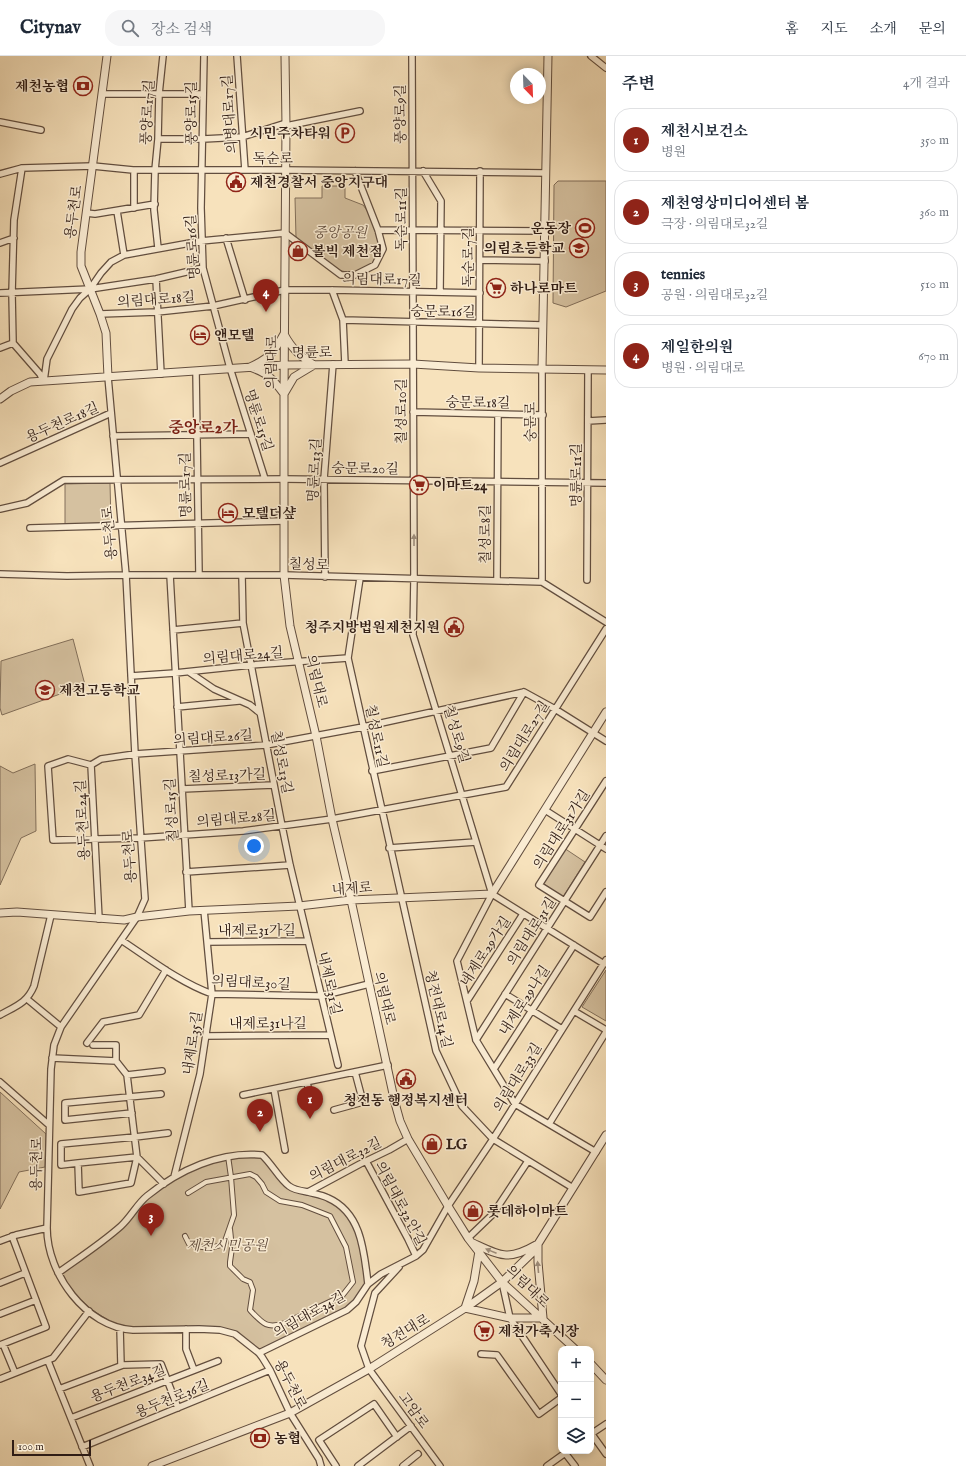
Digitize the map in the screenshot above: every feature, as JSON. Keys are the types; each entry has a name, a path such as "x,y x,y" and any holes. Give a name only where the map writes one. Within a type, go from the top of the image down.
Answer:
{"street":[{"name":"용두천로","path":"107,56 81,247 81,266 106,333 108,377 126,575 135,754 145,899 137,917 61,1027 55,1040 51,1069 49,1125 47,1228 50,1249 58,1274 70,1294 89,1311 111,1325 133,1330 220,1330 235,1334 259,1353 270,1370 290,1413 319,1459 321,1466"},
{"name":"풍양로17길","path":"158,248 155,204 155,170 162,56"},
{"name":"풍양로15길","path":"203,170 204,56"},
{"name":"의병대로17길","path":"237,56 245,170"},
{"name":"의림대로","path":"285,56 284,575 290,626 316,736 332,819 388,1065 395,1103 400,1121 408,1139 448,1206 478,1251 502,1282 572,1346"},
{"name":"풍양로9길","path":"412,56 412,171"},
{"name":"숭문로","path":"542,582 542,369 548,56"},
{"path":"591,56 606,68"},
{"path":"102,94 204,94"},
{"path":"158,139 242,137 286,124 360,111"},
{"path":"0,122 41,130"},
{"name":"독순로","path":"0,174 22,168 93,166 134,170 480,171 546,173"},
{"path":"22,168 14,220 12,293 13,343 40,374 44,381"},
{"path":"134,170 134,208"},
{"name":"명륜로16길","path":"203,170 201,241 203,268 230,368"},
{"path":"44,381 48,359 72,309 111,262 124,255 201,241 285,233 340,275 355,275 376,265 384,249 355,171"},
{"name":"독순로11길","path":"412,171 413,364"},
{"path":"423,171 441,201 440,292"},
{"name":"독순로7길","path":"480,171 480,368"},
{"path":"86,213 95,214 155,204"},
{"path":"117,211 124,255"},
{"path":"378,230 545,231"},
{"path":"0,244 14,238"},
{"path":"226,238 245,300"},
{"path":"480,260 545,262"},
{"path":"0,293 90,289 156,279 203,268"},
{"path":"156,279 161,374"},
{"name":"의림대로17길","path":"245,300 285,290 480,293"},
{"path":"332,290 343,320 345,364"},
{"name":"의림대로18길","path":"100,314 157,312 213,306 245,300"},
{"name":"숭문로16길","path":"343,320 543,325"},
{"path":"250,367 265,372 284,394 294,377 314,365 301,356 291,346 284,334"},
{"path":"250,367 264,360 275,350 284,334"},
{"path":"0,348 13,343"},
{"name":"명륜로13길","path":"325,577 324,479 333,364"},
{"name":"명륜로","path":"0,398 30,382 284,365 413,364 480,368 606,370"},
{"name":"칠성로10길","path":"413,364 414,579"},
{"name":"명륜로15길","path":"230,368 265,479"},
{"name":"명륜로11길","path":"587,580 588,370"},
{"name":"명륜로17길","path":"196,371 199,575"},
{"name":"숭문로18길","path":"413,412 543,415"},
{"name":"용두천로18길","path":"0,463 111,413"},
{"name":"칠성로8길","path":"497,581 498,414"},
{"path":"588,420 606,420"},
{"path":"113,436 251,434"},
{"name":"숭문로20길","path":"0,509 27,503 64,480 324,479 606,483"},
{"path":"30,528 284,521"},
{"name":"칠성로","path":"0,574 67,576 284,575 542,582"},
{"name":"칠성로15길","path":"170,575 189,911"},
{"name":"칠성로13길","path":"242,575 243,623 299,906"},
{"name":"칠성로11길","path":"360,578 348,658 400,898"},
{"name":"칠성로9길","path":"414,579 413,635 492,894"},
{"path":"542,582 606,622"},
{"path":"173,630 243,623"},
{"name":"의림대로27길","path":"332,819 506,787 606,629"},
{"name":"의림대로24길","path":"131,676 348,658"},
{"name":"의림대로24길","path":"189,672 214,689 250,704 260,713"},
{"path":"372,771 491,748 524,692 555,709 606,741"},
{"name":"의림대로26길","path":"135,754 266,745 363,727 524,692"},
{"path":"177,707 241,701"},
{"path":"596,1152 515,1104 476,1040 457,961 492,894 606,712"},
{"name":"용두천로24길","path":"99,918 91,765 101,759 135,754"},
{"name":"의림대로28길","path":"91,765 68,759 48,766 53,840 140,838 243,831 332,819"},
{"name":"의림대로31가길","path":"564,902 539,885 606,781"},
{"name":"칠성로13가길","path":"182,788 274,785"},
{"path":"545,810 606,849"},
{"name":"의림대로31길","path":"476,1040 606,836"},
{"path":"389,848 476,842"},
{"path":"186,872 290,865"},
{"path":"564,902 590,917 606,892"},
{"path":"492,894 574,945 605,962"},
{"name":"내제로","path":"0,913 17,912 124,920 189,911 299,906 351,900 492,894"},
{"name":"청전대로14길","path":"400,898 436,1051 462,1106 493,1139 573,1188"},
{"name":"내제로31길","path":"299,906 338,1065"},
{"name":"내제로35길","path":"174,1177 200,1074 212,994 204,910"},
{"name":"내제로29가길","path":"467,1002 523,914"},
{"path":"0,1014 27,998 34,986 51,915"},
{"name":"의림대로30길","path":"121,940 198,989 212,994 321,996 369,984"},
{"name":"내제로31가길","path":"207,942 308,941"},
{"name":"내제로29나길","path":"494,1069 574,945"},
{"name":"의림대로33길","path":"448,1206 493,1139 605,962"},
{"path":"78,1163 79,1192 131,1183 137,1157 127,1075 116,1061 116,1045 90,1044 103,1022 139,1015 166,970"},
{"path":"505,994 562,1029"},
{"path":"27,998 61,1027"},
{"path":"549,1124 606,1031 574,1011"},
{"name":"내제로31나길","path":"206,1036 330,1035"},
{"path":"52,1058 116,1061"},
{"path":"243,1095 388,1065"},
{"path":"127,1075 162,1071"},
{"path":"334,1110 363,1102 355,1072"},
{"path":"0,1082 49,1125"},
{"path":"307,1082 310,1097"},
{"path":"274,1089 285,1150"},
{"path":"132,1113 65,1120 65,1103 161,1094"},
{"path":"137,1157 61,1165 61,1144 135,1138 168,1133"},
{"name":"청전대로","path":"152,1466 290,1413 369,1369 439,1326 502,1282 533,1252 606,1135"},
{"name":"의림대로32길","path":"58,1274 121,1226 146,1197 174,1177 206,1162 228,1156 262,1155 289,1186 308,1192 408,1139"},
{"path":"185,1236 189,1244 212,1248 224,1244 234,1215 228,1156"},
{"path":"137,1157 164,1184"},
{"path":"478,1251 474,1281 465,1308 510,1318 543,1318 538,1262 538,1244 521,1253 505,1255 495,1253 470,1240 493,1214 528,1160"},
{"name":"의림대로32안길","path":"366,1161 416,1256"},
{"path":"188,1193 206,1182 250,1174 256,1177 266,1192 280,1201 302,1205 330,1216 346,1247 353,1282 342,1296 285,1323 276,1326 269,1326 262,1322 250,1310 253,1290 250,1282 243,1279 230,1266 232,1248 230,1229"},
{"path":"308,1192 328,1198 338,1204 349,1214 356,1224 361,1237 368,1284"},
{"name":"의림대로34길","path":"259,1353 347,1310 356,1302 368,1284 416,1256 425,1247 448,1206"},
{"path":"0,1241 12,1236 47,1228"},
{"path":"12,1236 46,1328 1,1345 14,1373"},
{"name":"고암로","path":"403,1263 374,1293 361,1346 369,1369 440,1466"},
{"path":"0,1283 26,1273"},
{"path":"502,1282 510,1318 558,1390"},
{"path":"0,1314 36,1300"},
{"path":"0,1379 53,1358 89,1311"},
{"path":"120,1328 121,1366"},
{"path":"186,1329 186,1349 194,1370"},
{"path":"481,1354 497,1355 540,1414 558,1400"},
{"path":"48,1361 90,1466"},
{"name":"용두천로34길","path":"71,1418 218,1361"},
{"path":"59,1389 121,1366 161,1364 178,1408"},
{"path":"594,1367 606,1380"},
{"name":"용두천로36길","path":"82,1447 270,1370"},
{"path":"336,1466 319,1440 374,1404 397,1437"},
{"path":"594,1432 606,1424"},
{"path":"358,1466 411,1426"},
{"path":"594,1438 606,1454"},
{"path":"403,1466 418,1454"},
{"path":"547,1466 564,1454"},
{"path":"568,1454 575,1466"}],"green space":[{"name":"의림초등학교","path":"558,181 606,181 606,291 566,307 553,303 554,185"},
{"name":"중앙공원","path":"322,186 345,186 345,198 363,205 372,217 380,249 372,265 356,272 338,270 315,255 296,238 295,198 322,198"},
{"path":"110,483 111,523 65,524 65,484"},
{"path":"73,639 85,685 2,715 0,708 1,661"},
{"path":"35,764 36,831 21,838 0,885 0,766 13,773"},
{"path":"564,848 585,862 563,897 541,882"},
{"path":"606,970 606,1021 582,1007"},
{"path":"0,1092 46,1134 45,1167 19,1172 0,1209"},
{"name":"제천시민공원","path":"228,1157 262,1158 289,1189 326,1200 336,1205 347,1215 353,1225 362,1251 366,1284 355,1300 346,1309 259,1350 242,1337 227,1331 212,1328 134,1328 117,1325 91,1309 80,1299 60,1273 100,1244 146,1197 174,1177"}],"place":[{"name":"제천농협","path":"83,86"},
{"name":"시민주차타워","path":"345,133"},
{"name":"제천경찰서 중앙지구대","path":"236,182"},
{"name":"운동장","path":"585,228"},
{"name":"의림초등학교","path":"579,248"},
{"name":"볼빅 제천점","path":"298,251"},
{"name":"하나로마트","path":"496,288"},
{"name":"제일한의원","path":"266,312"},
{"name":"앤모텔","path":"200,335"},
{"name":"이마트24","path":"419,485"},
{"name":"모텔더샾","path":"228,513"},
{"name":"청주지방법원제천지원","path":"454,627"},
{"name":"제천고등학교","path":"45,690"},
{"name":"청전동 행정복지센터","path":"406,1079"},
{"name":"제천시보건소","path":"310,1119"},
{"name":"제천영상미디어센터 봄","path":"260,1132"},
{"name":"LG","path":"432,1144"},
{"name":"롯데하이마트","path":"473,1211"},
{"name":"tennies","path":"151,1236"},
{"name":"제천가축시장","path":"484,1331"},
{"name":"농협","path":"260,1438"}],"district":[{"name":"중앙로2가","path":"203,427"}]}
